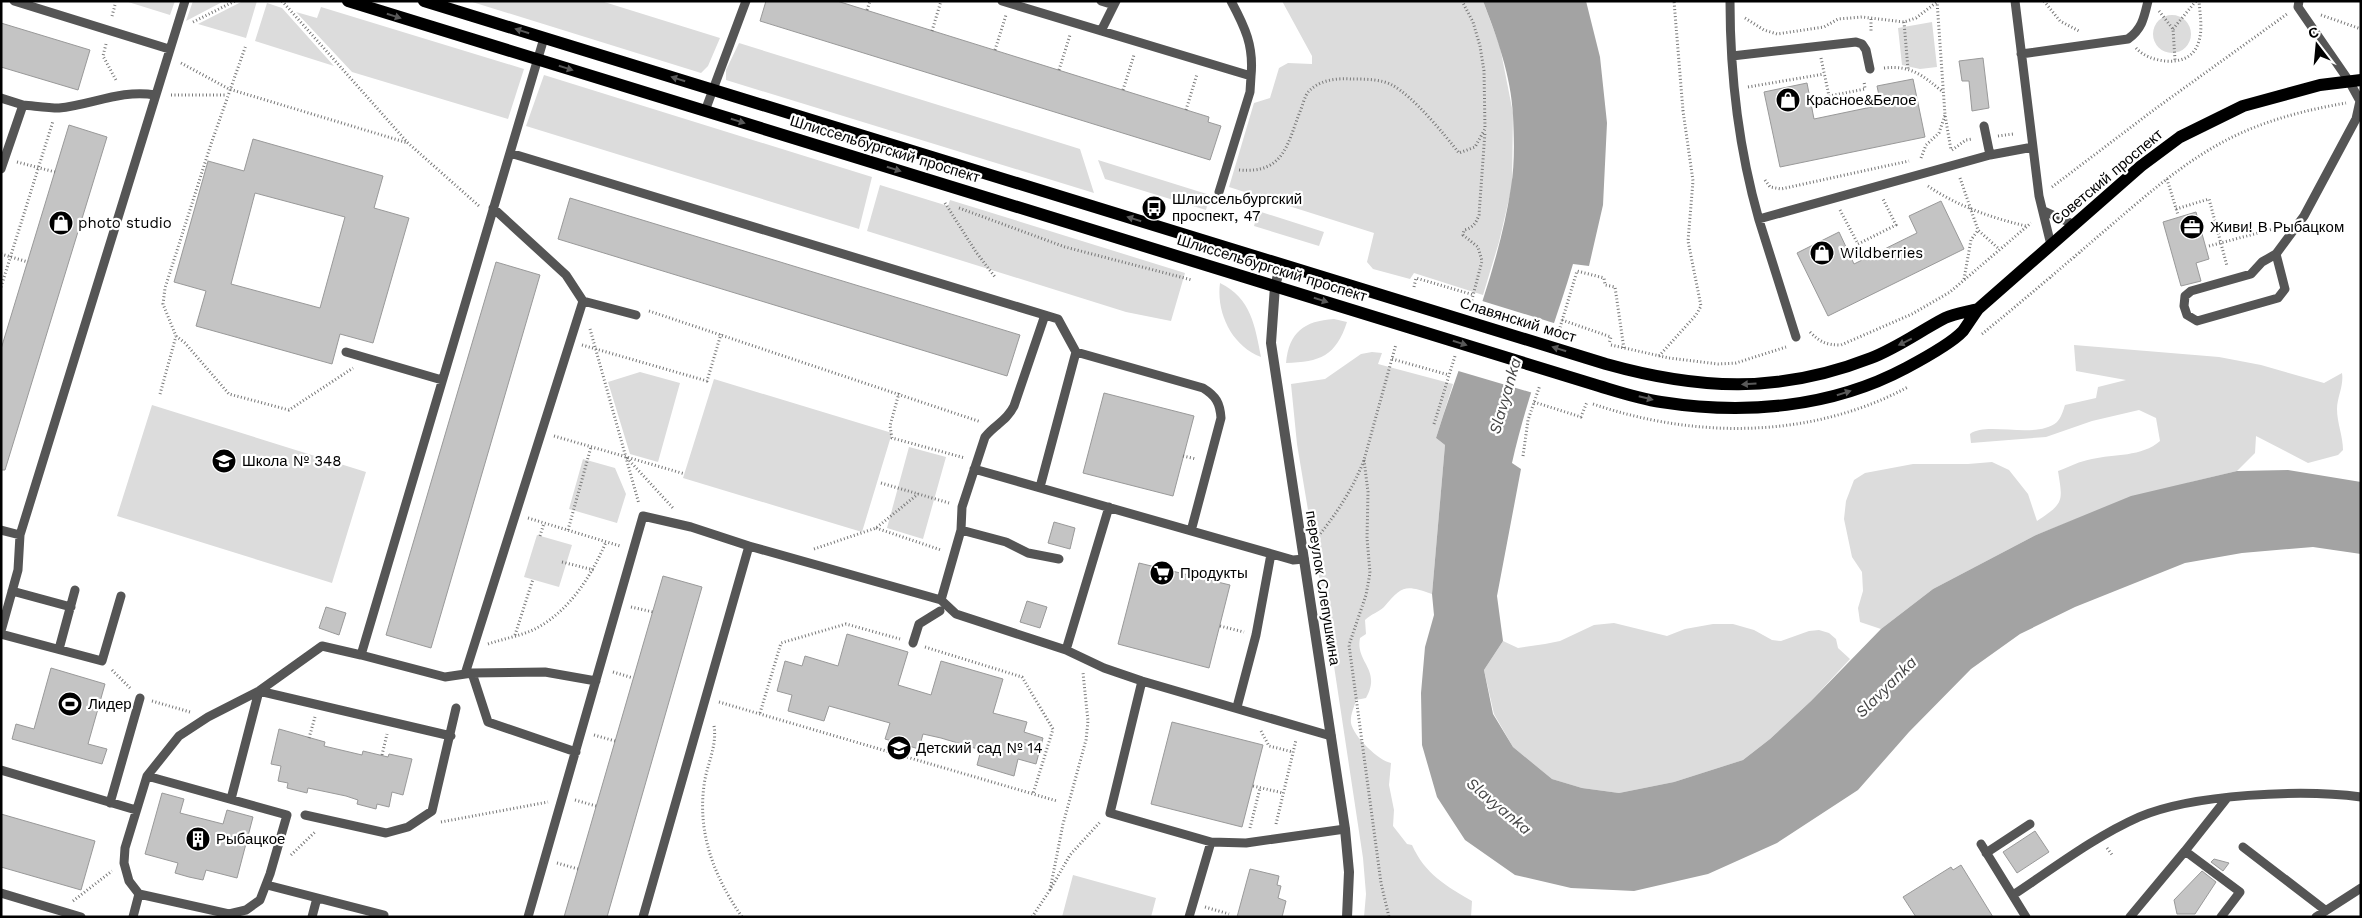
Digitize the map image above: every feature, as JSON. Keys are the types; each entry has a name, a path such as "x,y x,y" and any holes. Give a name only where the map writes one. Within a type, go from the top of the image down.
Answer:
{"main road":[{"name":"Шлиссельбургский проспект","path":"348,1 1599,386"},
{"name":"Шлиссельбургский проспект","path":"424,1 1420,306"},
{"name":"Советский проспект","path":"1599,386 1660,402 1703,408 1750,408 1797,404 1841,394 1884,380 1924,358 1962,332 1978,309 2141,166 2180,138 2236,109 2268,98 2320,85 2355,81"},
{"name":"Славянский мост","path":"1420,306 1606,364"},
{"name":"Советский проспект","path":"1606,364 1663,378 1706,385 1748,385 1790,381 1832,372 1872,358 1910,339 1947,317 1978,309"}],"street":[{"name":"переулок Слепушкина","path":"1281,264 1275,286 1271,343 1345,829 1349,872 1347,917"}],"lane":[{"path":"14,1 109,30 168,52"},
{"path":"121,596 102,661 1,633 18,570 20,535 185,1"},
{"path":"705,111 746,1"},
{"path":"1100,1 1115,3 1101,31"},
{"path":"1219,192 1250,92 1252,54 1246,29 1231,1"},
{"path":"2015,1 2020,54 2039,196 2052,245"},
{"path":"2020,54 2128,39 2138,31 2144,19 2148,1"},
{"path":"1006,2 1251,76"},
{"path":"2276,254 2285,289 2278,298 2197,321 2187,315 2184,306 2185,296 2191,291 2251,274 2262,262 2276,254 2304,216 2356,119 2360,101 2355,81 2298,4"},
{"path":"1730,5 1732,56 1741,133 1759,219 1796,337"},
{"path":"361,655 544,38"},
{"path":"1732,56 1856,42 1862,44 1866,50 1870,69"},
{"path":"1,98 23,105 57,108 123,94 140,92 155,95"},
{"path":"1,169 23,105"},
{"path":"1984,126 1990,155"},
{"path":"1759,219 1990,155 2033,147"},
{"path":"510,154 1058,319 1076,352 1040,487"},
{"path":"2044,211 2075,225"},
{"path":"492,212 566,274 583,300 636,315"},
{"path":"576,752 488,722 469,673 473,649 583,300"},
{"path":"941,600 960,530 962,507 985,437 991,429 1009,417 1045,315"},
{"path":"346,352 442,380"},
{"path":"1076,352 1203,388 1214,395 1220,406 1221,418 1191,531"},
{"path":"976,465 1040,487 1271,554 1292,560 1304,559"},
{"path":"1066,650 1109,507"},
{"path":"528,917 643,516 941,600 956,614 1066,650 1104,668 1142,682 1237,707 1331,736"},
{"path":"1,530 20,535"},
{"path":"960,530 1006,542 1028,553 1059,559"},
{"path":"643,917 749,546"},
{"path":"1237,707 1256,635 1271,554"},
{"path":"59,649 75,590"},
{"path":"12,591 71,607"},
{"path":"913,643 918,624 940,611"},
{"path":"147,776 287,815 270,874 260,900 246,910 229,914 139,894 129,881 124,863 125,848 147,776 179,736 208,717 259,691 322,646 445,677 469,673 545,672 596,681"},
{"path":"1142,682 1110,813 1211,842 1246,844 1345,829"},
{"path":"259,691 451,736"},
{"path":"231,799 259,691"},
{"path":"110,802 140,698"},
{"path":"306,815 386,833 408,827 432,811 456,708"},
{"path":"1,770 136,810"},
{"path":"2013,895 2107,833 2141,817 2181,806 2227,798 2270,794 2361,797"},
{"path":"2130,917 2227,798"},
{"path":"2026,917 1984,848 2030,824"},
{"path":"1189,917 1211,842"},
{"path":"2243,847 2325,910"},
{"path":"2185,851 2240,892 2221,917"},
{"path":"266,885 384,915"},
{"path":"2316,917 2361,888"},
{"path":"1,893 81,917"},
{"path":"133,917 139,894"},
{"path":"312,917 317,898"}],"path":[{"path":"185,26 235,1"},
{"path":"282,1 408,143 492,212"},
{"path":"867,10 870,1"},
{"path":"932,31 941,1"},
{"path":"1462,1 1473,22 1480,46 1484,71 1485,128 1479,215 1476,223 1470,229 1464,230 1463,235 1478,246 1482,261 1468,312"},
{"path":"1659,356 1696,316 1701,306 1688,241 1693,181 1674,1"},
{"path":"2044,1 2060,21 2084,34"},
{"path":"2148,1 2156,6 2173,28 2175,60"},
{"path":"2173,28 2198,1"},
{"path":"2128,39 2140,53 2148,58 2162,61 2185,59 2197,48 2201,26 2198,1"},
{"path":"995,50 1006,2"},
{"path":"1730,5 1764,30 1777,34 1824,27 1838,19 1862,17 1904,22 1916,18 1937,2"},
{"path":"1937,2 1945,115 1954,165 1978,230 1999,250"},
{"path":"2052,187 2154,109 2298,4 2361,29"},
{"path":"114,5 104,56 123,94"},
{"path":"1904,22 1908,69"},
{"path":"1059,70 1073,23"},
{"path":"1123,90 1138,42"},
{"path":"246,45 229,89 165,288 163,304 176,336 185,343 229,394 289,410 368,358"},
{"path":"168,52 229,89 408,143"},
{"path":"1812,58 1821,56 1829,96 1865,89 1862,70 1892,67 1908,69 1922,74 1943,92"},
{"path":"1186,110 1201,61"},
{"path":"1747,87 1824,74"},
{"path":"1226,169 1256,172 1270,166 1285,153 1308,92 1322,83 1337,78 1391,84 1404,93 1459,153 1475,147 1485,128"},
{"path":"1746,82 1748,95"},
{"path":"155,95 227,95"},
{"path":"1,287 57,108"},
{"path":"1921,158 1926,145 1939,133 1945,115"},
{"path":"1944,152 1951,150 1966,140 2013,134"},
{"path":"1763,178 1770,187 1780,189 1928,156"},
{"path":"5,158 55,172"},
{"path":"1952,180 1960,178"},
{"path":"2167,179 2178,215"},
{"path":"1919,188 1936,184"},
{"path":"1928,186 1941,195 1971,209 1999,220 2027,226"},
{"path":"1874,200 1892,195"},
{"path":"1840,209 1858,244 1896,226 1882,198"},
{"path":"2176,209 2209,199 2231,280"},
{"path":"995,276 976,252 945,203 1065,247 1192,280"},
{"path":"1831,212 1848,207"},
{"path":"1796,337 1808,330 1818,341 1829,345 1841,345 1912,314 1950,292 2044,211"},
{"path":"2209,246 2273,229 2278,231"},
{"path":"1964,280 1971,240 1978,230"},
{"path":"1,254 28,262"},
{"path":"1414,287 1416,278 1474,295"},
{"path":"583,300 595,349 643,516"},
{"path":"636,315 651,310 980,421 991,429"},
{"path":"1562,320 1611,337 1610,345 1692,362 1736,363 1789,346"},
{"path":"570,342 707,381 721,334"},
{"path":"160,394 176,336"},
{"path":"1807,340 1816,337"},
{"path":"1304,559 1350,490 1364,460 1396,344"},
{"path":"1434,424 1457,348"},
{"path":"1392,359 1449,375"},
{"path":"899,393 890,426 892,438 976,465"},
{"path":"1534,402 1581,418 1586,402"},
{"path":"541,432 684,474"},
{"path":"568,530 591,447"},
{"path":"1183,456 1191,458"},
{"path":"626,457 691,528"},
{"path":"1364,460 1368,492 1366,538 1370,573 1366,595 1349,645 1379,874 1389,917"},
{"path":"881,483 962,507"},
{"path":"793,558 876,528 918,494"},
{"path":"516,514 633,550"},
{"path":"540,536 544,523"},
{"path":"876,528 954,554"},
{"path":"473,649 532,630 558,612 582,587 594,570 606,542"},
{"path":"562,562 594,570"},
{"path":"515,635 533,579"},
{"path":"619,604 653,612"},
{"path":"760,713 781,643 846,624 913,643 1022,676 1053,729 1033,794"},
{"path":"1220,626 1228,628"},
{"path":"1050,890 1062,824 1086,740 1088,721 1083,657"},
{"path":"600,668 634,678"},
{"path":"704,700 760,713 1057,801"},
{"path":"704,700 713,722 715,735 702,801 706,843 720,884 742,917"},
{"path":"309,738 318,704"},
{"path":"1252,712 1268,746 1293,752"},
{"path":"382,755 390,721"},
{"path":"1272,840 1299,726"},
{"path":"582,732 615,741"},
{"path":"1253,786 1283,793"},
{"path":"1246,844 1260,788"},
{"path":"440,822 545,802 563,796 596,806"},
{"path":"1032,917 1078,843 1110,813"},
{"path":"270,874 328,820"},
{"path":"545,860 578,869"},
{"path":"60,911 124,863"},
{"path":"1192,904 1229,914"}],"shaded area":[{"path":"125,1 175,1 170,15"},
{"path":"193,1 224,1 186,21"},
{"path":"243,1 257,1 246,38 198,24"},
{"path":"469,1 601,1 720,38 708,66 701,73"},
{"path":"1282,1 1483,1 1500,47 1513,113 1512,186 1499,242 1483,295 1414,273 1410,279 1373,269 1367,262 1374,233 1229,187 1254,103 1270,98 1279,68 1288,63 1312,64 1312,56"},
{"path":"267,3 282,8 334,66 255,41"},
{"path":"321,7 524,69 508,119 352,72 296,12 317,18"},
{"path":"2172,15 2186,20 2191,34 2186,48 2172,53 2158,48 2153,34 2158,20"},
{"path":"1932,22 1937,67 1920,69 1902,65 1898,28"},
{"path":"739,43 1080,149 1094,193 726,80 726,70"},
{"path":"544,75 872,177 859,229 526,126"},
{"path":"1098,160 1210,195 1206,210 1105,179"},
{"path":"880,185 948,206 950,200 1185,273 1171,321 1126,312 867,231"},
{"path":"1258,211 1324,232 1319,246 1254,226"},
{"path":"1220,283 1239,297 1250,314 1261,357 1242,345 1228,327 1221,306"},
{"path":"1334,319 1347,322 1338,343 1332,350 1317,359 1286,363 1291,343 1300,330 1314,322"},
{"path":"2074,345 2219,357 2261,365 2324,383 2342,373 2337,409 2343,450 2338,455 2308,463 2256,436 2255,453 2237,471 2191,482 2079,518 2036,535 1933,589 1881,629 1860,622 1858,608 1863,591 1862,572 1852,557 1844,519 1846,501 1854,480 1865,473 1913,464 1992,462 2009,470 2028,494 2037,521 2052,510 2060,501 2061,489 2058,471 2100,457 2145,450 2160,441 2156,418 2139,410 2092,421 2046,437 1971,443 1970,434 1978,430 2037,430 2048,427 2057,422 2065,405 2096,398 2098,387 2126,380 2076,371"},
{"path":"1382,353 1378,364 1453,384 1436,438 1445,445 1432,594 1416,589 1405,589 1396,594 1382,609 1365,620 1366,634 1360,638 1359,647 1370,673 1370,688 1366,698 1356,700 1351,723 1356,734 1367,747 1380,758 1391,763 1389,785 1394,810 1393,826 1407,844 1412,845 1430,872 1472,901 1471,917 1364,917 1366,894 1363,858 1334,666 1297,444 1291,384 1325,379 1361,354"},
{"path":"640,372 680,383 658,462 630,454 608,382"},
{"path":"714,379 892,433 862,532 683,478"},
{"path":"152,405 366,472 332,583 117,516"},
{"path":"909,447 946,457 923,539 887,528"},
{"path":"583,459 615,468 626,494 617,523 569,509"},
{"path":"537,535 572,545 559,587 524,577"},
{"path":"1614,623 1667,636 1685,629 1713,624 1733,624 1754,630 1772,640 1781,641 1809,631 1819,630 1829,633 1836,639 1838,648 1850,659 1811,701 1770,739 1743,760 1674,782 1619,793 1582,788 1552,779 1513,747 1494,714 1484,670 1503,641 1518,648 1545,644 1560,641 1594,625"},
{"path":"1073,875 1156,898 1151,917 1062,917"}],"water":[{"name":"Slavyanka","path":"1483,1 1586,1 1600,57 1607,123 1603,205 1589,266 1573,264 1533,388 1512,463 1521,469 1497,596 1503,641 1484,670 1493,714 1513,747 1552,779 1582,788 1619,793 1674,782 1743,760 1770,739 1811,701 1881,629 1933,589 2036,535 2131,496 2237,471 2288,470 2361,482 2361,554 2313,547 2242,553 2185,563 2075,607 2020,634 1971,669 1909,732 1858,790 1777,843 1708,874 1634,891 1571,888 1515,875 1465,840 1437,797 1422,745 1421,693 1425,647 1434,615 1432,594 1445,445 1436,438 1497,251 1505,219 1513,169 1512,100 1498,43"}],"pier":[{"path":"1479,300 1557,324 1533,393 1455,370"}],"building":[{"path":"766,1 837,1 1209,117 1208,122 1221,126 1210,160 760,21"},
{"path":"1,23 90,50 78,90 1,67"},
{"path":"1983,58 1989,108 1972,111 1969,81 1962,81 1959,61"},
{"path":"1913,79 1925,137 1780,167 1764,92 1807,83 1814,119 1881,105 1877,86"},
{"path":"69,125 107,137 5,470 1,470 1,349"},
{"path":"253,139 383,176 374,208 409,218 373,343 340,334 332,364 196,326 206,291 174,282 208,161 244,171","holes":["255,193 345,217 320,308 231,284"]},
{"path":"570,198 1020,335 1007,376 558,239"},
{"path":"1941,201 1964,249 1828,316 1797,253 1839,232 1854,264 1917,233 1909,216"},
{"path":"2196,212 2209,259 2196,263 2201,281 2181,286 2163,222"},
{"path":"496,262 540,275 431,648 386,635"},
{"path":"1104,393 1194,416 1173,496 1083,473"},
{"path":"1054,522 1075,528 1070,549 1048,543"},
{"path":"1139,563 1230,585 1209,668 1118,644"},
{"path":"663,576 702,587 607,917 564,917"},
{"path":"1027,601 1047,607 1040,628 1020,622"},
{"path":"326,607 346,613 339,635 319,628"},
{"path":"847,634 908,652 898,685 931,695 941,661 1003,679 993,713 1027,722 1024,732 1043,738 1036,764 1018,759 1014,776 977,765 981,750 941,738 923,734 919,749 885,739 890,723 829,706 824,721 788,711 792,695 777,691 785,661 802,666 805,656 838,666"},
{"name":"Лидер","path":"51,668 105,684 88,744 107,749 102,764 12,739 16,724 34,729"},
{"path":"1172,722 1263,745 1242,827 1151,804"},
{"path":"279,729 325,742 324,746 362,755 363,751 388,757 389,754 412,759 403,795 392,792 389,807 377,804 376,809 357,804 358,800 346,796 308,788 307,793 287,788 288,783 278,781 281,766 271,764"},
{"name":"Рыбацкое","path":"162,793 184,799 180,813 223,824 227,810 253,817 237,878 206,870 203,880 189,877 175,873 178,863 145,854"},
{"path":"1,814 95,841 81,890 1,867"},
{"path":"2035,831 2049,852 2017,873 2003,852"},
{"path":"2214,859 2229,863 2223,871 2211,862"},
{"path":"1961,865 1993,917 1916,917 1903,897 1951,867 1953,870"},
{"path":"1250,869 1279,876 1277,885 1281,886 1278,898 1286,901 1282,917 1237,917"},
{"path":"2202,871 2216,882 2195,914 2177,914 2174,900"}],"place":[{"name":"Красное&Белое","path":"1788,100"},
{"name":"Шлиссельбургский проспект, 47","path":"1154,208"},
{"name":"photo studio","path":"61,223"},
{"name":"Живи! В Рыбацком","path":"2192,227"},
{"name":"Wildberries","path":"1822,253"},
{"name":"Школа № 348","path":"224,461"},
{"name":"Продукты","path":"1162,573"},
{"name":"Лидер","path":"70,704"},
{"name":"Детский сад № 14","path":"899,748"},
{"name":"Рыбацкое","path":"198,839"}]}
